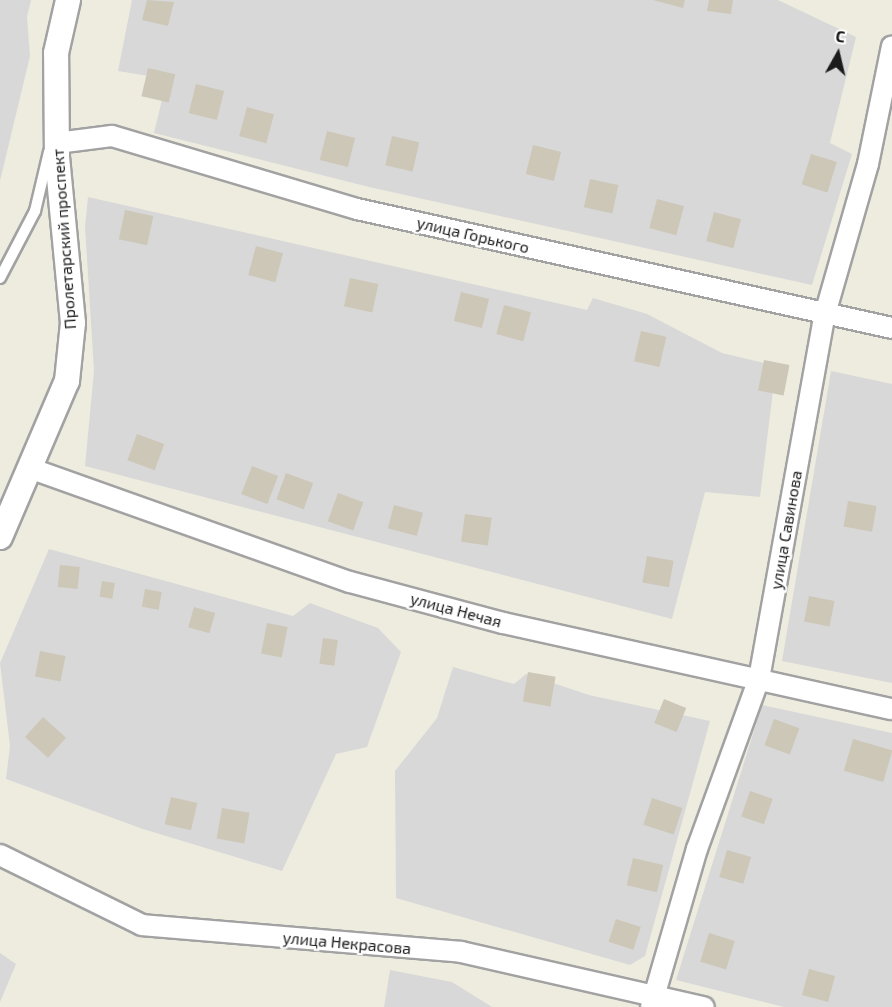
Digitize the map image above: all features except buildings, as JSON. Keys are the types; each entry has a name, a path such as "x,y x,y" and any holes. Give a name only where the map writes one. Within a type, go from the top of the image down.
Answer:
{"street":[{"name":"Пролетарский проспект","path":"0,537 32,469 68,381 73,323 56,131 56,53 68,0"},
{"name":"улица Савинова","path":"652,1000 697,849 759,678 825,314 868,164 892,46"},
{"name":"улица Горького","path":"56,131 112,136 357,209 892,328"},
{"name":"улица Нечая","path":"32,469 350,582 503,623 892,709"},
{"name":"улица Некрасова","path":"0,855 142,925 461,952 652,1000 704,1007"}],"lane":[{"path":"0,278 35,211 56,131"}],"shaded area":[{"path":"0,0 31,0 27,17 30,56 0,181"},
{"path":"132,0 778,0 856,37 830,143 852,154 812,285 369,187 154,133 167,79 118,71"},
{"path":"88,197 587,310 593,298 647,314 722,353 776,366 760,497 705,492 672,619 85,466 94,371 85,227"},
{"path":"831,371 892,384 892,683 782,661"},
{"path":"49,549 293,616 310,603 378,628 401,652 367,747 336,754 282,871 143,829 6,779 10,746 0,663"},
{"path":"453,667 514,684 526,674 589,695 710,721 645,956 630,965 396,898 395,771 437,718"},
{"path":"762,705 892,733 892,1007 784,1007 676,980"},
{"path":"0,953 16,964 0,1002"},
{"path":"390,970 452,982 492,1007 384,1007"}]}
